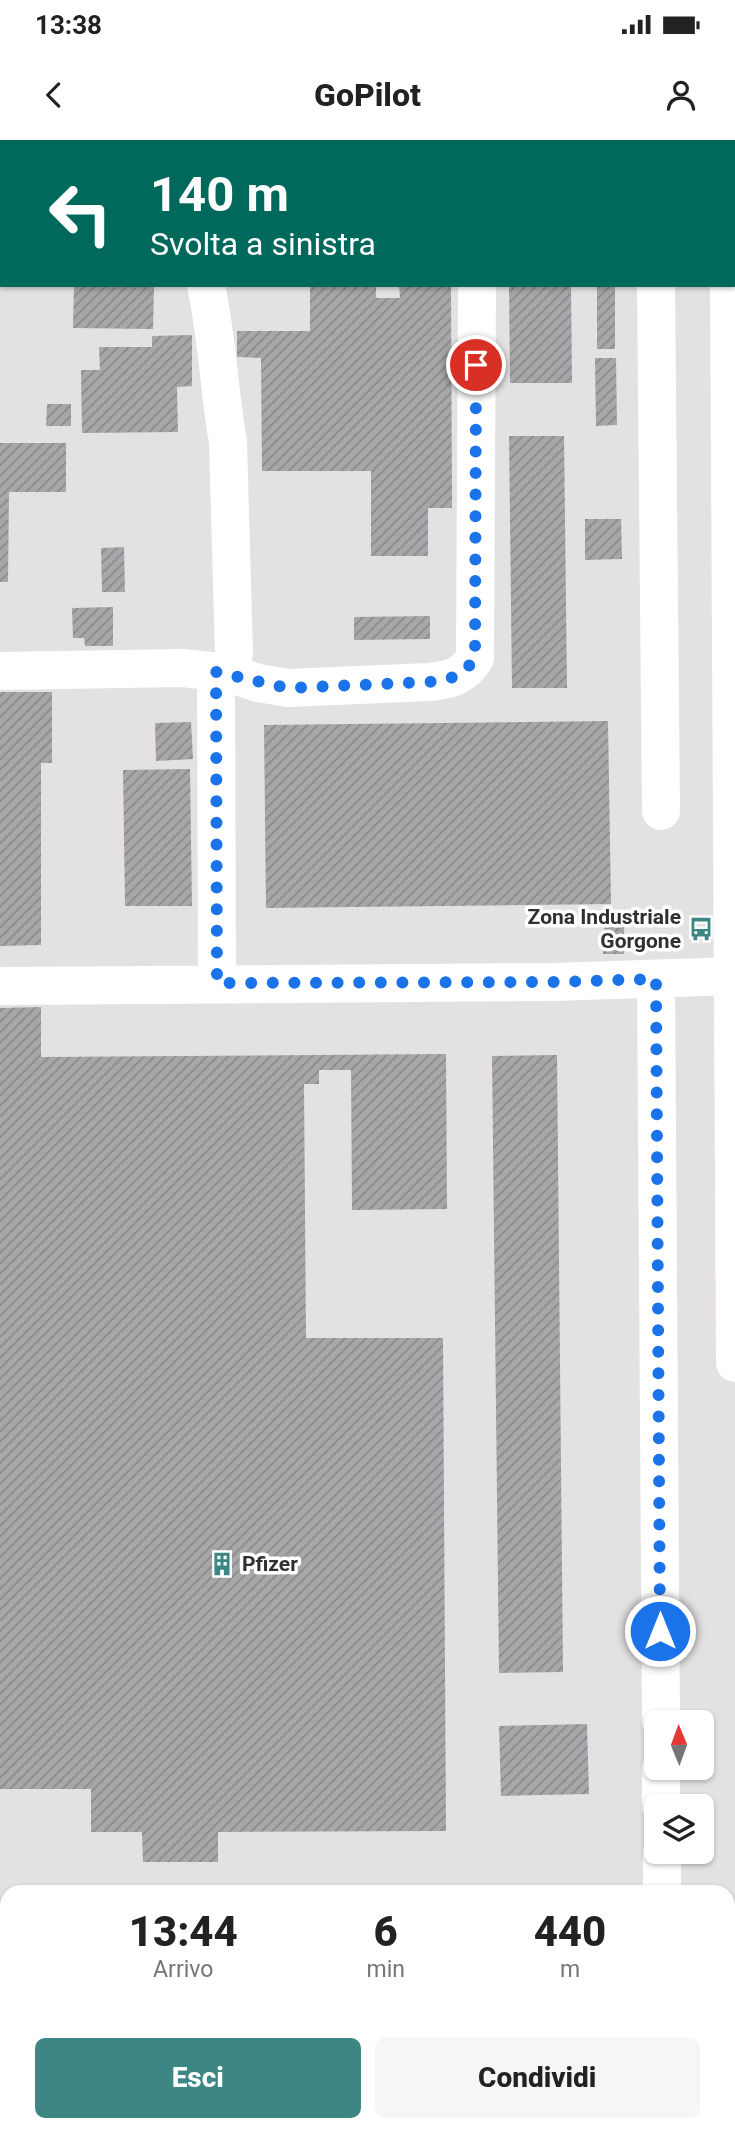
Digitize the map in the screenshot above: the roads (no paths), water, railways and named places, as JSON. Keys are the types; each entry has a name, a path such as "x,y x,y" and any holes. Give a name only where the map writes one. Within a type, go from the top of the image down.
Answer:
{"street":[{"path":"206,287 214,323 222,409 229,442 234,654 223,673 217,983"},
{"path":"0,671 183,668 223,673 288,688 452,680 468,669 475,658 477,287"},
{"path":"656,287 661,811"},
{"path":"729,287 735,1363"},
{"path":"0,985 540,982 733,976"},
{"path":"656,979 661,1710"},
{"path":"662,1864 662,1885"}],"place":[{"name":"Zona Industriale Gorgone","path":"701,929"},
{"name":"Pfizer","path":"222,1564"}]}
